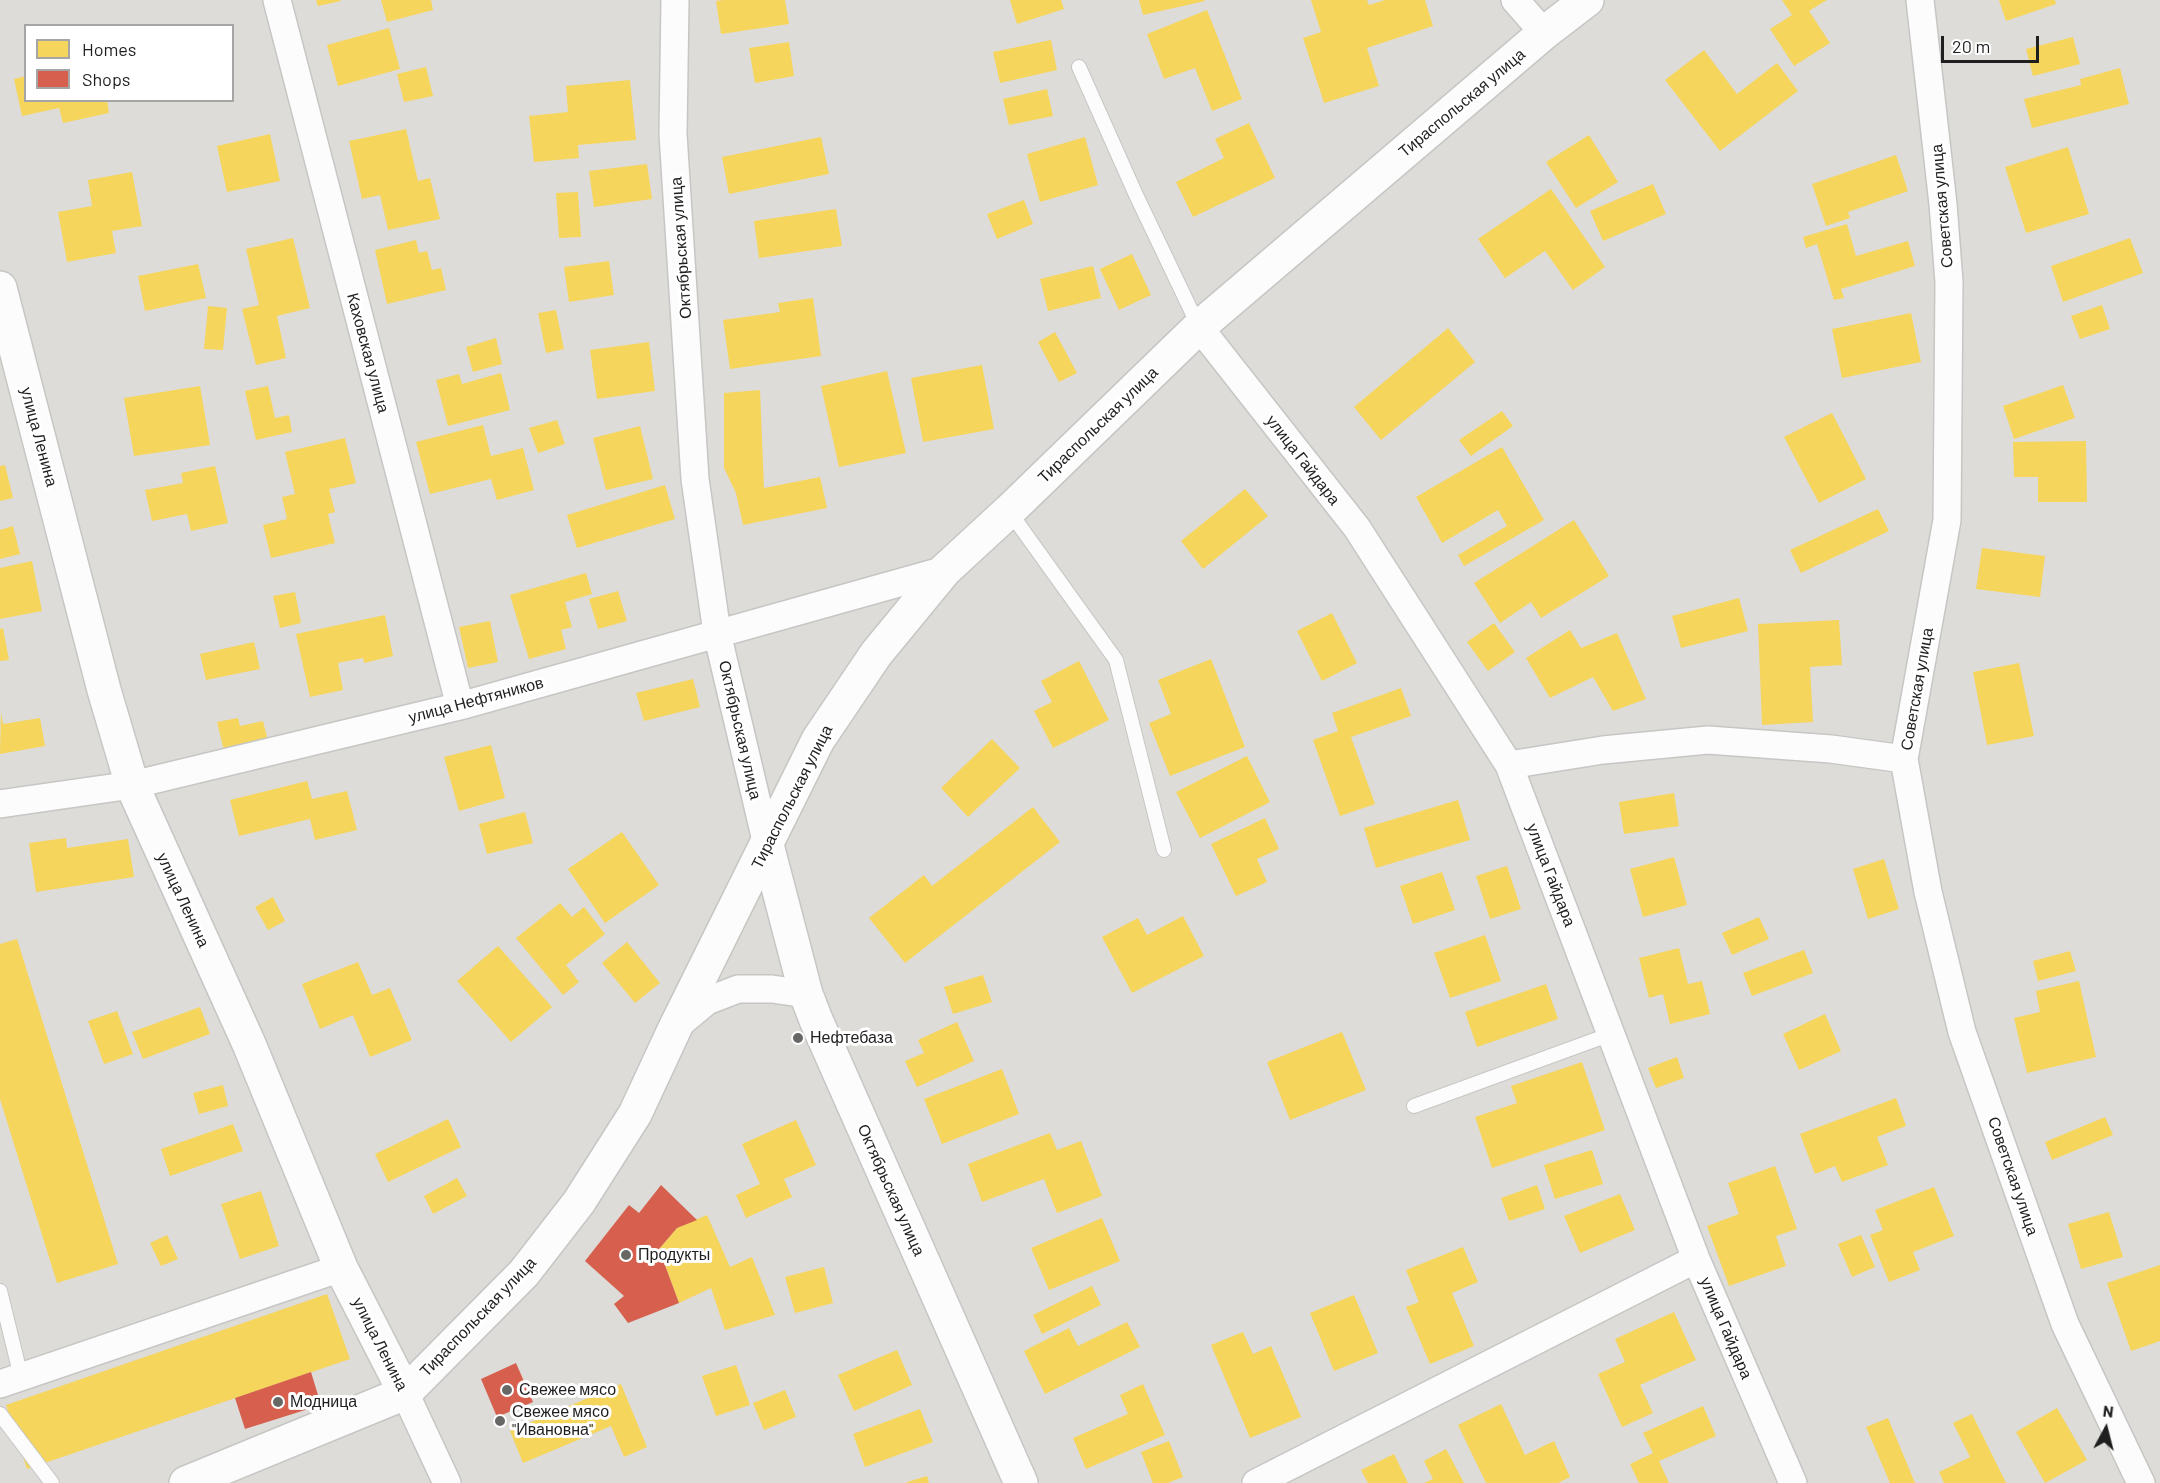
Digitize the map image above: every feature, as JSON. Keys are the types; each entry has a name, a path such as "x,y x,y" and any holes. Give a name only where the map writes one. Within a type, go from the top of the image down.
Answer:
{"street":[{"name":"Каховская улица","path":"277,0 460,706"},
{"name":"Октябрьская улица","path":"675,0 673,134 695,479 717,633 767,845 806,994 1021,1483"},
{"path":"1515,0 1544,33"},
{"name":"Тираспольская улица","path":"186,1483 405,1393 524,1273 579,1202 635,1114 675,1028 818,740 876,654 945,570 1198,327 1544,33 1587,0"},
{"name":"Советская улица","path":"1920,0 1949,282 1947,520 1904,759 1928,892 1962,1032 2066,1324 2141,1483"},
{"name":"улица Ленина","path":"0,288 104,690 132,785 249,1044 341,1268 405,1393 447,1483"},
{"name":"улица Гайдара","path":"1198,327 1357,528 1509,765 1696,1259 1793,1483"},
{"name":"улица Нефтяников","path":"0,804 132,785 460,706 945,570"},
{"path":"1509,765 1604,750 1708,740 1831,749 1904,759"},
{"path":"675,1028 707,1001 738,989 772,988 806,994"},
{"path":"1256,1483 1696,1259"},
{"path":"10,1380 341,1268"}],"lane":[{"path":"1079,67 1198,327"},
{"path":"1009,511 1116,660 1164,849"},
{"path":"1414,1107 1611,1034"},
{"path":"0,1291 10,1380"},
{"path":"0,1414 52,1483"}],"shaded area":[{"path":"0,0 2160,0 2160,1483 0,1483"}],"building: Homes":[{"path":"316,0 340,0 341,1 318,6"},
{"path":"381,0 431,0 433,10 387,22"},
{"path":"785,0 789,24 721,34 716,1"},
{"path":"1010,0 1061,0 1064,9 1017,24"},
{"path":"1139,0 1204,0 1205,1 1143,15"},
{"path":"1311,0 1367,0 1369,5 1385,0 1425,0 1433,26 1367,48 1379,86 1324,103 1303,38 1321,32"},
{"path":"1782,0 1827,0 1809,11 1830,43 1794,66 1770,29 1792,15"},
{"path":"1999,0 2055,0 2056,4 2006,21"},
{"path":"1207,10 1242,99 1212,111 1195,68 1164,79 1147,34"},
{"path":"389,28 400,69 338,86 327,45"},
{"path":"2073,37 2080,64 2033,76 2026,49"},
{"path":"1051,40 1057,70 1000,83 993,52"},
{"path":"789,42 794,76 755,83 749,48"},
{"path":"1704,50 1737,94 1777,63 1798,91 1720,151 1665,80"},
{"path":"426,67 433,96 404,102 397,74"},
{"path":"2120,68 2129,104 2032,128 2024,99 2081,85 2080,79"},
{"path":"24,76 24,102 107,102 109,113 63,123 59,108 22,116 14,79"},
{"path":"630,80 636,140 578,145 579,158 534,162 529,116 568,112 566,86"},
{"path":"1047,89 1053,116 1009,125 1003,99"},
{"path":"1249,123 1275,178 1193,217 1176,182 1224,158 1215,139"},
{"path":"406,129 418,181 430,178 440,219 388,230 380,195 362,199 349,141"},
{"path":"270,134 280,181 227,192 217,146"},
{"path":"1589,135 1618,182 1576,208 1546,162"},
{"path":"821,137 829,174 729,194 722,157"},
{"path":"1085,137 1098,185 1040,202 1027,154"},
{"path":"2068,147 2089,214 2026,233 2005,167"},
{"path":"1896,155 1908,191 1848,212 1850,218 1826,226 1812,184"},
{"path":"647,164 652,199 594,207 589,171"},
{"path":"132,172 142,226 112,231 116,253 67,262 58,212 92,206 88,180"},
{"path":"1653,184 1666,214 1603,241 1590,211"},
{"path":"1551,189 1605,267 1573,290 1545,251 1505,278 1478,239"},
{"path":"578,192 581,237 559,238 556,193"},
{"path":"1024,200 1033,224 997,239 987,214"},
{"path":"836,209 842,246 759,258 754,221"},
{"path":"1847,224 1856,256 1908,241 1915,266 1841,289 1844,298 1834,300 1817,244 1806,248 1803,237"},
{"path":"293,238 310,308 277,316 286,358 256,365 242,309 259,305 246,249"},
{"path":"2130,238 2143,273 2063,302 2051,266"},
{"path":"416,240 419,253 427,251 432,270 441,268 446,290 387,304 375,250"},
{"path":"1132,254 1151,295 1119,310 1100,269"},
{"path":"609,261 614,295 569,302 564,267"},
{"path":"198,264 206,298 145,311 138,276"},
{"path":"1093,266 1101,298 1048,311 1040,279"},
{"path":"813,298 821,356 730,369 723,320 780,312 778,303"},
{"path":"2102,305 2110,329 2080,339 2071,316"},
{"path":"208,306 227,308 223,350 204,349"},
{"path":"556,310 564,349 546,353 538,313"},
{"path":"1911,313 1921,362 1842,378 1832,329"},
{"path":"1448,328 1475,362 1381,440 1354,407"},
{"path":"1055,332 1077,373 1059,382 1038,342"},
{"path":"496,338 502,364 473,372 466,347"},
{"path":"649,342 655,391 597,399 590,350"},
{"path":"982,365 994,429 923,442 911,378"},
{"path":"887,371 906,453 839,467 821,386"},
{"path":"501,373 510,410 448,426 436,380 459,374 462,384"},
{"path":"2063,385 2075,418 2014,439 2003,406"},
{"path":"200,386 210,445 134,456 124,398"},
{"path":"268,386 275,418 289,415 292,432 256,440 245,391"},
{"path":"760,390 764,488 820,477 827,508 743,525 736,493 724,468 724,393"},
{"path":"1502,411 1513,426 1471,456 1459,440"},
{"path":"1832,413 1866,479 1819,503 1784,437"},
{"path":"557,420 565,444 538,453 529,428"},
{"path":"483,425 491,456 523,448 534,490 497,500 491,479 430,494 416,442"},
{"path":"640,426 653,479 606,490 593,438"},
{"path":"345,438 356,483 329,489 335,512 328,514 335,543 271,558 263,525 287,519 282,497 295,494 285,452"},
{"path":"2086,441 2087,502 2038,502 2038,477 2014,477 2013,442"},
{"path":"1502,447 1544,520 1464,566 1458,555 1507,526 1498,510 1442,543 1416,497"},
{"path":"5,465 13,498 0,501 0,466"},
{"path":"215,466 228,523 191,531 187,514 152,521 145,490 183,483 181,473"},
{"path":"665,485 675,519 577,548 567,515"},
{"path":"1245,489 1268,516 1203,569 1181,541"},
{"path":"1878,509 1889,531 1801,573 1790,550"},
{"path":"1574,520 1609,576 1541,618 1531,602 1500,623 1474,583"},
{"path":"13,526 20,554 0,559 0,530"},
{"path":"1982,548 2045,556 2040,597 1976,589"},
{"path":"32,561 42,611 0,619 0,568"},
{"path":"586,573 592,594 565,602 572,627 561,630 566,649 529,659 510,595"},
{"path":"618,591 627,621 598,629 589,599"},
{"path":"295,592 301,623 280,628 273,596"},
{"path":"1739,598 1748,631 1681,648 1672,616"},
{"path":"1332,613 1357,663 1322,681 1297,631"},
{"path":"385,615 393,656 364,663 363,658 338,663 343,690 310,697 296,634"},
{"path":"1839,620 1842,665 1810,667 1813,722 1762,725 1758,624"},
{"path":"490,621 498,662 468,668 459,627"},
{"path":"1494,623 1515,652 1488,671 1467,642"},
{"path":"3,628 9,660 0,661 0,629"},
{"path":"1570,630 1581,648 1617,633 1646,699 1613,711 1593,677 1550,698 1526,658"},
{"path":"254,642 260,669 206,680 200,654"},
{"path":"1211,659 1245,747 1170,776 1149,723 1171,714 1158,680"},
{"path":"1079,661 1109,720 1053,748 1034,711 1052,702 1041,681"},
{"path":"2019,663 2034,736 1987,745 1973,672"},
{"path":"693,679 700,707 644,721 636,693"},
{"path":"1401,688 1411,716 1351,737 1375,804 1340,816 1313,740 1338,731 1332,713"},
{"path":"1,712 3,724 40,718 45,746 0,754"},
{"path":"238,718 240,726 263,721 268,741 224,751 217,722"},
{"path":"992,739 1020,768 968,817 941,788"},
{"path":"491,745 505,798 459,811 444,757"},
{"path":"1247,756 1270,802 1200,838 1176,792"},
{"path":"307,781 312,799 347,791 357,830 315,840 310,819 239,836 230,800"},
{"path":"1674,793 1679,826 1624,834 1619,802"},
{"path":"1458,800 1470,840 1376,868 1364,828"},
{"path":"1033,807 1060,842 905,963 869,918 924,875 932,886"},
{"path":"525,812 533,843 487,854 479,824"},
{"path":"1265,818 1279,849 1257,859 1267,882 1236,896 1211,844"},
{"path":"622,832 659,885 605,923 568,869"},
{"path":"66,838 67,848 128,839 134,877 36,892 29,843"},
{"path":"1674,857 1687,905 1643,917 1630,869"},
{"path":"1884,859 1899,909 1868,919 1853,869"},
{"path":"1507,866 1521,909 1490,919 1476,876"},
{"path":"1442,872 1455,910 1413,924 1400,886"},
{"path":"273,897 285,921 268,930 255,907"},
{"path":"560,903 572,917 584,907 605,934 566,965 579,982 563,995 516,938"},
{"path":"1183,916 1204,956 1132,993 1102,937 1138,918 1147,935"},
{"path":"1759,917 1769,939 1732,955 1722,933"},
{"path":"1485,935 1501,981 1450,998 1434,953"},
{"path":"17,939 118,1264 57,1283 0,1099 0,944"},
{"path":"627,942 660,983 635,1003 602,963"},
{"path":"498,946 552,1007 511,1042 457,981"},
{"path":"1679,948 1688,984 1702,981 1710,1014 1670,1024 1663,994 1649,998 1639,958"},
{"path":"1804,950 1813,973 1752,996 1743,973"},
{"path":"2070,951 2076,971 2038,981 2033,961"},
{"path":"358,962 372,995 390,988 412,1040 370,1057 353,1015 320,1029 302,984"},
{"path":"983,975 992,1002 953,1014 944,987"},
{"path":"2079,981 2096,1057 2027,1073 2014,1018 2040,1012 2036,991"},
{"path":"1546,984 1558,1019 1477,1047 1465,1012"},
{"path":"200,1007 210,1034 143,1059 132,1032"},
{"path":"117,1011 133,1054 104,1064 88,1021"},
{"path":"1825,1014 1841,1051 1799,1070 1783,1034"},
{"path":"957,1022 974,1061 917,1087 905,1061 924,1053 918,1040"},
{"path":"1342,1032 1366,1090 1290,1120 1267,1062"},
{"path":"1677,1057 1684,1078 1656,1088 1648,1068"},
{"path":"1582,1062 1605,1130 1492,1168 1475,1117 1517,1103 1511,1086"},
{"path":"1002,1069 1019,1114 942,1144 924,1099"},
{"path":"223,1085 228,1106 199,1114 193,1093"},
{"path":"1896,1098 1906,1126 1877,1137 1888,1165 1842,1182 1835,1166 1815,1174 1800,1134"},
{"path":"2105,1117 2113,1135 2052,1160 2045,1142"},
{"path":"448,1119 461,1147 388,1182 375,1154"},
{"path":"796,1120 816,1165 784,1179 792,1197 746,1218 736,1195 760,1184 742,1144"},
{"path":"233,1124 243,1151 170,1176 161,1149"},
{"path":"1050,1133 1057,1150 1081,1141 1102,1196 1057,1213 1044,1179 982,1202 968,1164"},
{"path":"1592,1150 1603,1184 1555,1199 1544,1165"},
{"path":"1775,1166 1797,1229 1776,1236 1786,1266 1729,1286 1707,1226 1739,1214 1728,1183"},
{"path":"457,1178 467,1196 433,1214 424,1196"},
{"path":"1537,1185 1545,1209 1509,1221 1501,1198"},
{"path":"1934,1187 1954,1236 1913,1252 1920,1270 1889,1282 1870,1235 1883,1230 1875,1210"},
{"path":"261,1191 279,1246 240,1259 221,1204"},
{"path":"1620,1194 1635,1230 1580,1253 1564,1216"},
{"path":"2109,1212 2123,1257 2081,1269 2068,1224"},
{"path":"707,1215 730,1267 752,1257 775,1315 725,1330 711,1288 679,1303 659,1249 677,1228"},
{"path":"1102,1218 1120,1261 1049,1290 1031,1248"},
{"path":"167,1235 178,1259 161,1266 150,1243"},
{"path":"1861,1235 1875,1267 1852,1277 1838,1244"},
{"path":"1463,1247 1478,1282 1452,1293 1474,1346 1430,1364 1406,1307 1419,1302 1406,1270"},
{"path":"2160,1265 2160,1341 2131,1351 2107,1283"},
{"path":"824,1267 833,1303 795,1313 785,1277"},
{"path":"1092,1286 1101,1305 1042,1334 1033,1315"},
{"path":"327,1294 350,1359 27,1469 6,1405"},
{"path":"1354,1295 1378,1353 1334,1371 1310,1313"},
{"path":"1674,1312 1696,1360 1640,1385 1653,1413 1622,1427 1598,1374 1625,1362 1615,1339"},
{"path":"1127,1322 1140,1347 1045,1394 1024,1351 1069,1328 1078,1346"},
{"path":"1243,1332 1253,1354 1271,1346 1301,1417 1250,1438 1211,1345"},
{"path":"897,1350 912,1385 854,1411 838,1375"},
{"path":"736,1365 750,1405 716,1416 702,1376"},
{"path":"621,1384 647,1447 624,1457 611,1426 523,1463 510,1431"},
{"path":"1143,1384 1165,1435 1086,1469 1073,1438 1128,1414 1120,1395"},
{"path":"785,1390 796,1417 764,1430 753,1403"},
{"path":"1501,1404 1525,1455 1554,1441 1570,1477 1558,1483 1486,1483 1458,1425"},
{"path":"1703,1406 1716,1436 1659,1461 1669,1483 1639,1483 1630,1464 1653,1453 1643,1433"},
{"path":"2057,1408 2087,1460 2045,1483 2016,1432"},
{"path":"920,1409 933,1442 865,1467 853,1434"},
{"path":"1972,1414 2006,1483 1944,1483 1939,1472 1970,1457 1953,1423"},
{"path":"1888,1418 1915,1483 1890,1483 1866,1427"},
{"path":"1169,1441 1183,1477 1168,1483 1153,1483 1141,1452"},
{"path":"1446,1449 1464,1483 1424,1483 1433,1479 1424,1461"},
{"path":"1394,1454 1408,1483 1368,1483 1361,1470"},
{"path":"927,1476 929,1483 907,1483 907,1482"}],"building: Shops":[{"name":"Продукты","path":"661,1185 697,1220 677,1228 659,1249 679,1303 628,1323 614,1304 624,1296 585,1261 629,1205 639,1213"},
{"name":"Свежее мясо","path":"516,1363 533,1402 497,1417 481,1379"},
{"name":"Модница","path":"311,1372 321,1405 245,1429 235,1398"}],"place":[{"name":"Нефтебаза","path":"798,1038"},
{"name":"Продукты","path":"626,1255"},
{"name":"Свежее мясо","path":"507,1390"},
{"name":"Модница","path":"278,1402"},
{"name":"Свежее мясо \"Ивановна\"","path":"500,1421"}]}
